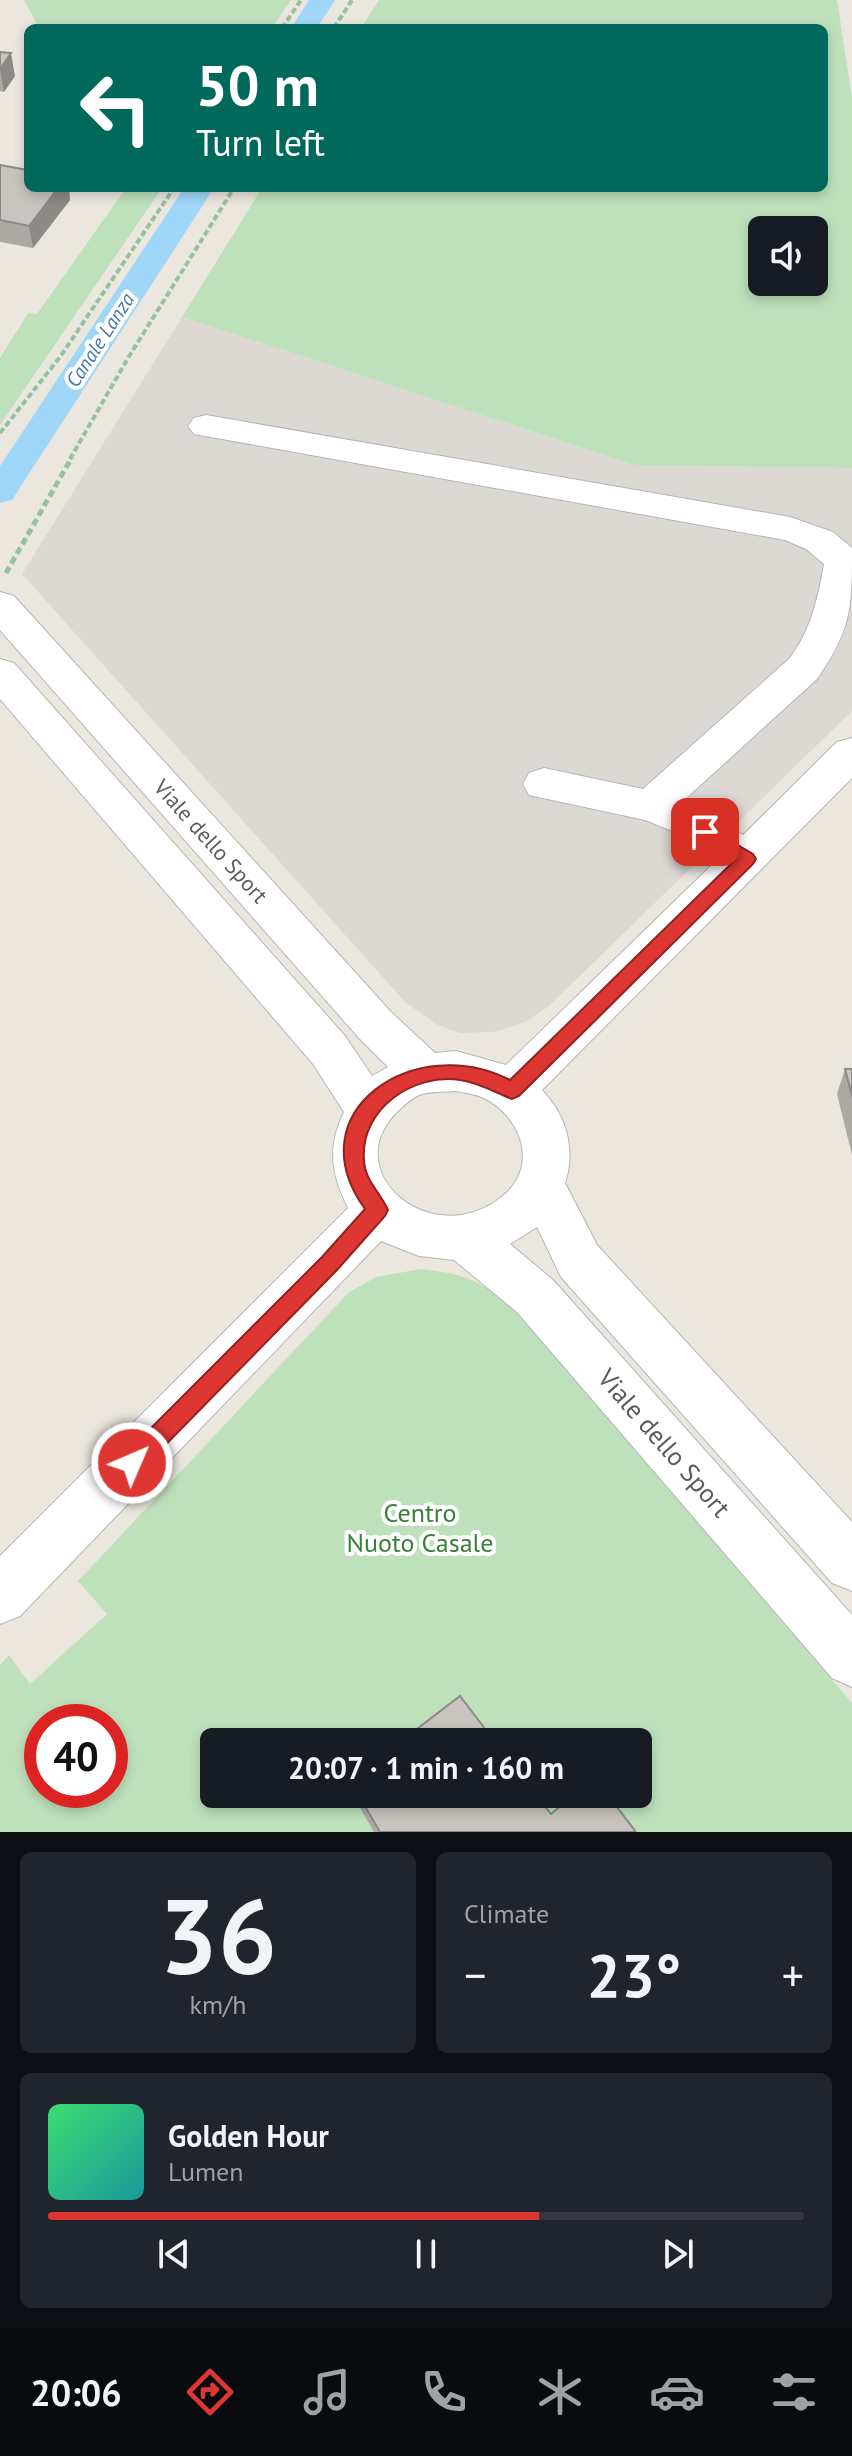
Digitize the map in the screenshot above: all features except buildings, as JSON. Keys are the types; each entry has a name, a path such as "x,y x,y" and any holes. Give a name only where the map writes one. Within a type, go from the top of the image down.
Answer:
{"street":[{"path":"206,426 790,529 816,537 835,550 843,562 839,639 817,653 651,806"},
{"name":"Viale dello Sport","path":"2,591 375,1025 426,1074"},
{"path":"0,673 329,1050 368,1110"},
{"path":"512,1090 852,753"},
{"path":"544,784 651,806 685,819 747,859"},
{"path":"456,1071 487,1077 512,1090 532,1110 545,1133 548,1160 542,1186 525,1211 498,1229 466,1239 423,1235 403,1228 378,1210 361,1187 354,1161 356,1134 368,1110 384,1094 404,1081 426,1074 456,1071"},
{"path":"542,1186 579,1261 852,1563"},
{"path":"0,1596 329,1264 378,1210"},
{"name":"Viale dello Sport","path":"466,1239 535,1296 852,1658"}],"path":[{"path":"285,24 301,0"},
{"path":"337,24 352,0"},
{"path":"0,433 60,357 171,192"},
{"path":"2,591 128,358 232,192"}],"shaded area":[{"path":"182,317 635,465 852,468 852,711 548,1007 525,1022 494,1032 460,1033 438,1025 406,1003 22,574"}],"green space":[{"path":"24,0 291,0 275,24 37,24"},
{"path":"379,0 837,0 852,97 852,468 635,465 182,317 260,192 828,192 828,24 364,24"},
{"path":"123,192 159,192 0,425 0,358 28,313 37,314"},
{"name":"Centro Nuoto Casale","path":"421,1269 473,1281 517,1311 852,1703 852,1832 0,1832 0,1665 9,1655 30,1684 107,1614 78,1581 349,1292 376,1277"}],"waterway":[{"name":"Canale Lanza","path":"307,24 322,0"},
{"name":"Canale Lanza","path":"0,492 196,192"}],"route":[{"path":"132,1463 329,1264 378,1210 361,1187 354,1161 356,1134 368,1110 384,1094 404,1081 426,1074 456,1071 487,1077 512,1090 747,859 705,832"}]}
